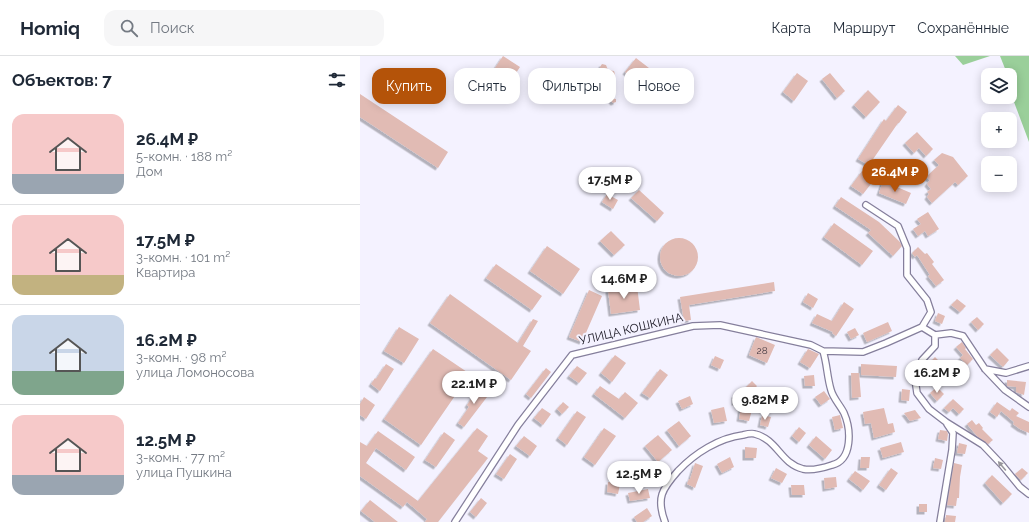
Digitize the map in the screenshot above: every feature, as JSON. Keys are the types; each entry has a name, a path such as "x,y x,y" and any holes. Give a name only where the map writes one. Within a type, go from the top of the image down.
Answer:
{"street":[{"path":"866,205 898,226 907,248 907,274 927,300 931,312 922,327 935,335 951,334 963,336 985,369 1005,390 1029,407"},
{"name":"УЛИЦА КОШКИНА","path":"454,522 518,425 572,354 693,326 720,325 810,345 823,351 863,352 922,327"},
{"path":"935,335 936,346 922,360 915,380 916,393 929,409 946,422 983,445 1020,487 1029,494"},
{"path":"666,522 660,502 665,485 685,464 714,443 736,436 754,433 770,440 788,462 803,469 819,469 839,464 847,454 849,436 844,414 831,391 823,351"},
{"path":"985,369 1006,373 1029,366"},
{"path":"940,522 952,450 953,433 946,422"}],"green space":[{"path":"955,56 990,56 963,65"},
{"path":"1000,56 1029,56 1029,142 1015,104 1017,104 1017,68 1005,68"}],"building":[{"path":"503,56 520,67 519,68 495,68"},
{"path":"636,58 649,68 628,68"},
{"path":"602,64 606,65 607,68 600,68"},
{"path":"797,73 808,81 794,101 783,92"},
{"path":"830,73 845,91 837,98 822,79"},
{"path":"868,90 880,102 866,117 854,105"},
{"path":"360,94 372,102 372,104 375,104 448,152 438,168 360,117"},
{"path":"898,105 907,112 869,165 858,159 884,119 886,121"},
{"path":"917,132 933,149 926,156 919,148 914,153 905,143"},
{"path":"942,153 953,157 968,176 958,185 955,182 932,203 927,197 929,194 927,192 931,189 927,184 930,180 926,177 939,165 934,160"},
{"path":"862,171 874,180 863,194 851,186"},
{"path":"883,181 911,193 906,204 879,193"},
{"path":"639,190 664,213 657,221 631,198"},
{"path":"607,194 618,200 613,209 602,202"},
{"path":"841,197 879,222 900,242 902,246 893,256 868,233 871,230 835,206"},
{"path":"928,212 939,229 928,236 925,231 918,236 913,229 921,224 917,219"},
{"path":"834,223 873,251 862,265 824,237"},
{"path":"611,231 625,245 614,255 600,241"},
{"path":"675,238 683,238 690,241 695,246 698,257 695,268 690,273 683,276 675,276 668,273 663,268 660,261 660,253 663,246 668,241"},
{"path":"547,246 580,269 563,294 530,271"},
{"path":"918,247 925,254 927,253 934,262 932,264 944,280 936,286 928,276 930,275 917,255 915,257 912,253"},
{"path":"496,264 542,296 532,310 486,278"},
{"path":"774,282 775,291 689,305 691,320 684,321 680,297"},
{"path":"637,286 640,310 611,314 608,290"},
{"path":"589,290 602,296 582,342 569,337"},
{"path":"808,293 818,299 813,308 803,302"},
{"path":"450,294 518,343 533,319 538,321 523,346 531,351 511,380 430,323"},
{"path":"957,299 966,306 960,312 951,305"},
{"path":"844,302 854,309 836,336 832,333 833,332 812,323 817,314 832,321"},
{"path":"938,313 945,316 942,324 935,321"},
{"path":"977,317 984,324 978,330 971,322"},
{"path":"888,322 892,331 867,342 863,333"},
{"path":"399,327 419,339 404,363 384,351"},
{"path":"855,328 859,335 851,339 847,332"},
{"path":"756,337 775,345 767,363 749,355"},
{"path":"962,342 966,348 965,349 973,359 967,365 960,358 963,355 956,347"},
{"path":"997,348 1009,360 1003,367 990,355"},
{"path":"433,349 470,374 421,445 384,419"},
{"path":"808,349 819,354 810,368 800,362"},
{"path":"615,355 626,363 612,382 601,373"},
{"path":"715,356 724,360 720,369 711,365"},
{"path":"935,357 942,364 936,370 929,363"},
{"path":"386,364 394,369 380,391 371,384"},
{"path":"861,364 897,366 896,377 861,375"},
{"path":"577,366 587,373 579,383 569,376"},
{"path":"546,368 551,372 531,398 526,394"},
{"path":"660,369 668,375 650,398 642,393"},
{"path":"851,373 859,373 861,397 852,398"},
{"path":"814,375 815,386 805,386 804,376"},
{"path":"1007,380 1026,382 1024,395 1016,392 1016,387 1007,386"},
{"path":"752,381 757,386 751,393 745,388"},
{"path":"480,386 490,393 464,427 458,423 469,407 467,405"},
{"path":"600,386 619,399 625,392 638,403 625,418 594,394"},
{"path":"937,387 944,394 937,401 930,393"},
{"path":"902,389 910,390 909,401 901,400"},
{"path":"824,391 830,399 821,405 815,397"},
{"path":"743,394 743,403 734,403 734,395"},
{"path":"690,396 693,404 682,409 678,401"},
{"path":"364,397 375,405 366,419 360,415 360,404"},
{"path":"953,399 964,409 959,414 953,408 949,412 944,408"},
{"path":"563,402 569,407 562,414 557,409"},
{"path":"997,402 1010,411 1012,408 1019,413 1016,416 1029,422 1029,433 1013,424 1014,422 1001,411 997,417 990,412"},
{"path":"724,407 727,421 714,423 711,410"},
{"path":"741,407 752,410 749,421 739,419"},
{"path":"542,408 551,414 543,425 534,418"},
{"path":"884,408 888,424 893,423 895,432 874,438 871,423 865,424 863,412"},
{"path":"915,410 921,418 910,421 904,413"},
{"path":"577,411 586,417 567,445 558,438"},
{"path":"762,415 771,417 768,427 760,425"},
{"path":"840,415 843,428 835,430 832,417"},
{"path":"972,420 976,425 979,423 983,428 982,429 993,440 988,444 977,436 967,424"},
{"path":"679,421 691,436 679,446 667,430"},
{"path":"799,427 806,433 799,442 792,436"},
{"path":"477,428 488,436 478,451 488,458 438,522 425,522 427,519 407,502 403,507 360,476 360,442 367,446 378,431 415,457 406,470 376,448 366,463 418,501"},
{"path":"604,428 616,436 595,465 584,457"},
{"path":"940,430 947,431 947,441 938,439"},
{"path":"444,432 455,440 436,467 425,460"},
{"path":"658,435 672,450 658,462 645,446"},
{"path":"524,436 537,446 530,456 516,446"},
{"path":"816,436 832,450 825,459 809,445"},
{"path":"901,442 904,452 883,458 880,448"},
{"path":"959,443 967,445 965,454 957,453"},
{"path":"745,447 757,448 756,458 745,458"},
{"path":"510,454 517,459 504,479 496,474"},
{"path":"730,457 734,467 722,473 717,464"},
{"path":"861,457 870,457 869,468 860,468"},
{"path":"935,458 943,460 941,469 933,468"},
{"path":"695,463 703,466 695,488 687,484"},
{"path":"954,463 962,465 959,498 957,498 956,506 947,505"},
{"path":"644,464 658,474 652,482 639,472"},
{"path":"776,468 787,474 782,483 771,478"},
{"path":"891,468 898,473 886,490 879,485"},
{"path":"1022,468 1028,473 1021,480 1015,474"},
{"path":"855,471 870,481 863,490 849,479"},
{"path":"992,475 1012,494 1003,503 985,483"},
{"path":"836,477 837,487 825,489 824,478"},
{"path":"608,482 620,484 618,494 607,492"},
{"path":"791,485 804,485 805,495 792,495"},
{"path":"648,489 650,498 630,501 628,493"},
{"path":"481,498 487,503 476,517 470,512"},
{"path":"370,500 398,522 375,522 361,511"},
{"path":"919,504 927,504 927,512 919,512"},
{"path":"647,508 652,516 643,522 637,522 634,517"},
{"path":"946,515 956,516 955,522 945,522"}]}
